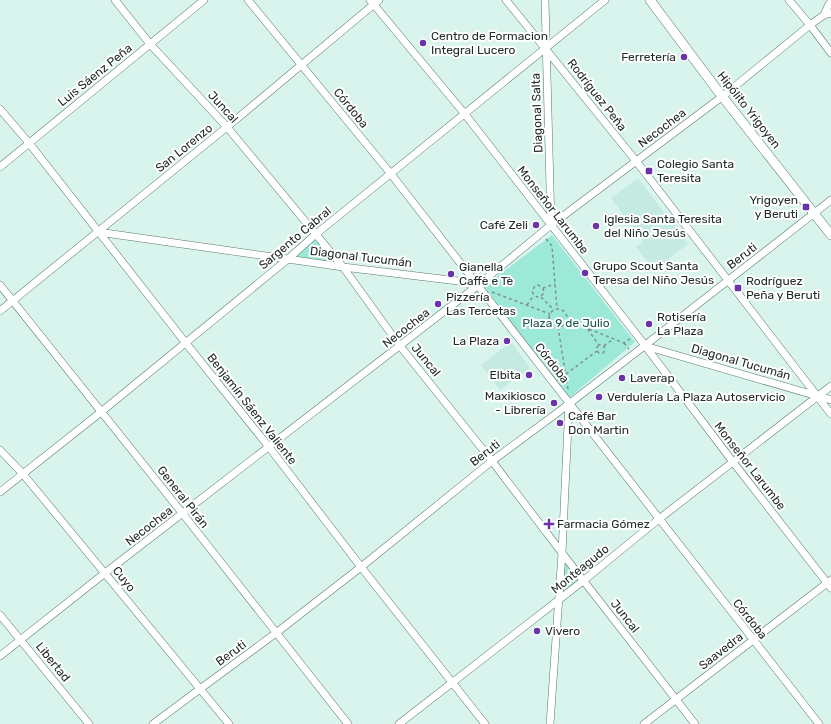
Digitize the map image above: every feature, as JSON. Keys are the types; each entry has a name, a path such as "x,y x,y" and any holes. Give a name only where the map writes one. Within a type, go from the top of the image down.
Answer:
{"street":[{"name":"Juncal","path":"115,0 150,44 228,127 343,266 400,346 492,461 583,581 695,724"},
{"name":"Luis Sáenz Peña","path":"0,167 204,0"},
{"name":"Córdoba","path":"248,0 391,174 478,286 572,401 659,519 819,724"},
{"name":"Rodríguez Peña","path":"506,0 636,161 831,414"},
{"name":"Diagonal Salta","path":"545,0 551,225"},
{"name":"Sargento Cabral","path":"0,492 101,412 464,113 605,0"},
{"name":"Hipólito Yrigoyen","path":"650,0 831,235"},
{"path":"789,0 810,25 831,54"},
{"name":"San Lorenzo","path":"0,311 228,127 302,65 374,1"},
{"name":"Monseñor Larumbe","path":"374,1 464,113 636,334 733,462 830,584"},
{"name":"Necochea","path":"0,656 105,573 478,286 551,225 723,96 810,25 828,14 829,4 831,2"},
{"name":"Benjamín Sáenz Valiente","path":"0,109 29,143 269,447 361,567 485,724"},
{"name":"Beruti","path":"153,724 276,633 361,567 492,461 645,346 831,200"},
{"name":"Diagonal Tucumán","path":"98,232 458,281 478,286"},
{"name":"General Pirán","path":"0,285 348,724"},
{"name":"Diagonal Tucumán","path":"645,346 831,400"},
{"name":"Monteagudo","path":"399,724 583,581 659,519 831,386"},
{"path":"550,724 572,401"},
{"name":"Cuyo","path":"0,450 23,474 229,724"},
{"name":"Saavedra","path":"644,724 753,640 830,584"},
{"name":"Libertad","path":"0,615 89,724"}],"path":[{"path":"541,233 552,246 557,309"},
{"path":"484,281 492,292 550,314"},
{"path":"527,305 534,295 532,291 535,286 540,286 543,288 555,284"},
{"path":"541,296 544,293 543,288"},
{"path":"534,295 537,297 541,296 554,310"},
{"path":"557,309 565,312 567,317 564,325 558,327 552,325 549,317 554,310 557,309"},
{"path":"567,320 624,343 636,334"},
{"path":"558,327 572,401"},
{"path":"588,329 599,345 604,346"},
{"path":"597,351 599,353 603,353 605,349 604,346 613,338"},
{"path":"566,374 597,351 597,347 599,345"}],"shaded area":[{"path":"638,178 688,244 654,270 636,247 643,242 611,198"},
{"path":"511,342 530,368 500,390 481,365"}],"green space":[{"path":"316,234 343,267 288,259"},
{"name":"Plaza 9 de Julio","path":"552,235 635,342 569,398 483,287"},
{"path":"562,553 583,581 558,600"}],"place":[{"name":"Centro de Formacion Integral Lucero","path":"423,43"},
{"name":"Ferretería","path":"684,57"},
{"name":"Colegio Santa Teresita","path":"649,171"},
{"name":"Yrigoyen y Beruti","path":"806,207"},
{"name":"Café Zeli","path":"536,225"},
{"name":"Iglesia Santa Teresita del Niño Jesús","path":"596,226"},
{"name":"Grupo Scout Santa Teresa del Niño Jesús","path":"585,273"},
{"name":"Gianella Caffè e Tè","path":"451,274"},
{"name":"Rodríguez Peña y Beruti","path":"738,288"},
{"name":"Pizzería Las Tercetas","path":"438,304"},
{"name":"Rotisería La Plaza","path":"649,324"},
{"name":"La Plaza","path":"507,341"},
{"name":"Elbita","path":"529,375"},
{"name":"Laverap","path":"622,378"},
{"name":"Verdulería La Plaza Autoservicio","path":"599,397"},
{"name":"Maxikiosco - Librería","path":"554,403"},
{"name":"Café Bar Don Martin","path":"560,423"},
{"name":"Farmacia Gómez","path":"549,524"},
{"name":"Vivero","path":"537,631"}]}
